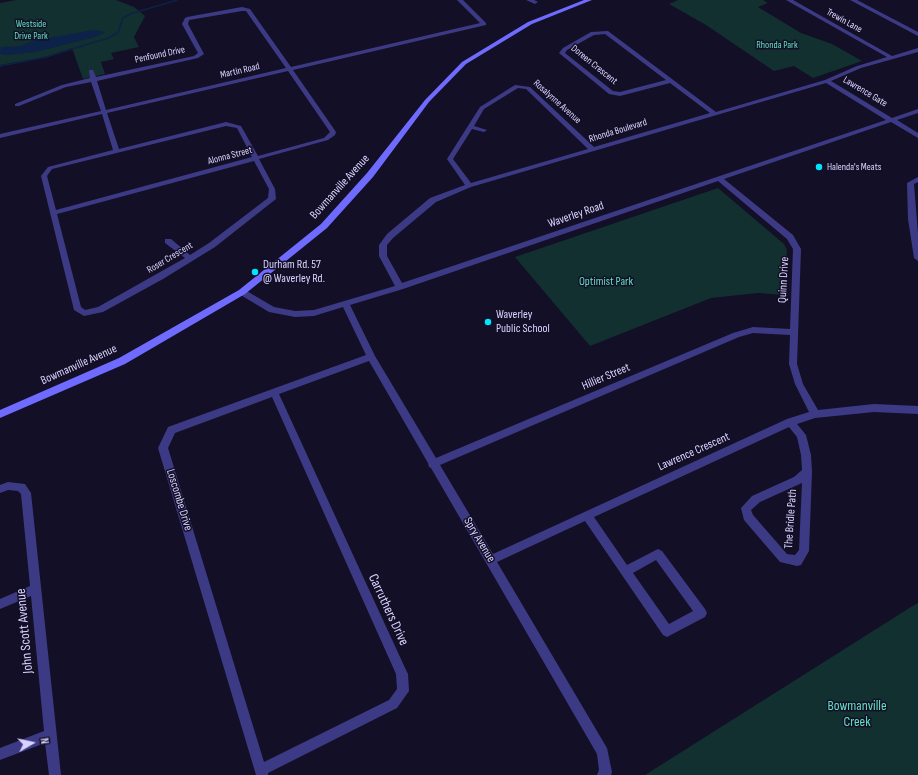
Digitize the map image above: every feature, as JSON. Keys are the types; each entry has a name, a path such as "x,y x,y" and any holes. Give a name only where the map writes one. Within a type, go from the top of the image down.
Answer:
{"main road":[{"name":"Bowmanville Avenue","path":"1,413 122,361 242,292 324,226 370,175 427,101 464,64 530,23 589,0"}],"street":[{"name":"Martin Road","path":"0,136 484,24 460,0"},
{"path":"529,0 535,2"},
{"name":"Trewin Lane","path":"789,0 892,58"},
{"name":"Trewin Lane","path":"853,0 918,34"},
{"name":"Penfound Drive","path":"94,79 196,57 201,54 185,24 187,19 242,9 248,10 288,70"},
{"name":"Doreen Crescent","path":"671,81 620,94 611,93 562,53 564,49 593,32 606,32 714,113"},
{"name":"Rhonda Boulevard","path":"400,287 383,256 383,245 390,236 433,200 469,186 827,81 859,67 918,50"},
{"name":"Alonna Street","path":"54,213 257,159 326,139 334,134 288,70"},
{"path":"91,71 116,150"},
{"path":"18,105 49,90 94,79"},
{"name":"Lawrence Gate","path":"827,81 892,120"},
{"name":"Rosalynne Avenue","path":"469,186 450,159 482,108 509,89 517,86 528,88 592,149"},
{"name":"Waverley Road","path":"242,292 272,310 295,314 314,313 346,305 918,111"},
{"path":"892,120 918,136"},
{"name":"Roser Crescent","path":"226,124 239,127 272,189 272,199 212,245 160,277 100,310 84,313 77,308 44,176 50,168 116,150 226,124"},
{"path":"471,127 484,130"},
{"name":"Quinn Drive","path":"719,179 785,233 795,244 798,255 793,364 799,384 815,414"},
{"path":"918,179 910,183 918,258"},
{"path":"168,241 189,258"},
{"name":"Spry Avenue","path":"346,305 371,357 432,464 491,560 603,752 606,772 603,775"},
{"name":"Hillier Street","path":"432,464 736,335 753,330 794,332"},
{"name":"Loscombe Drive","path":"262,772 163,448 171,430 371,357"},
{"name":"Carruthers Drive","path":"262,772 393,704 403,691 402,674 274,392"},
{"name":"Lawrence Crescent","path":"491,560 588,517 658,482 790,422 815,414 874,408 918,410"},
{"name":"The Bridle Path","path":"790,422 800,435 806,454 807,472 804,551 798,561 784,558 748,517 746,508 756,499 798,480 807,472"},
{"name":"John Scott Avenue","path":"0,489 8,486 21,487 26,493 55,775"},
{"path":"588,517 667,631 702,613 658,554 626,571"},
{"path":"0,604 36,590"},
{"path":"0,754 50,735"}],"green space":[{"name":"Westside Drive Park","path":"16,0 116,0 134,7 145,16 134,37 139,47 111,53 114,59 101,62 105,74 83,79 72,48 45,57 0,65 0,3"},
{"name":"Rhonda Park","path":"678,0 763,0 768,3 758,7 801,33 832,44 862,61 813,78 794,66 774,71 706,25 669,4"},
{"name":"Optimist Park","path":"718,188 784,244 787,250 784,295 758,293 711,298 590,346 515,257"},
{"name":"Bowmanville Creek","path":"918,603 918,775 645,775 911,607"}],"water":[{"path":"93,30 106,32 95,37 36,52 8,55 0,54 1,47 20,46 32,41"}],"waterway":[{"path":"0,66 46,57 108,38 118,33 123,18 130,14 177,0"}],"place":[{"name":"Halenda's Meats","path":"819,167"},
{"name":"Durham Rd. 57 @ Waverley Rd.","path":"255,272"},
{"name":"Waverley Public School","path":"488,322"}]}
